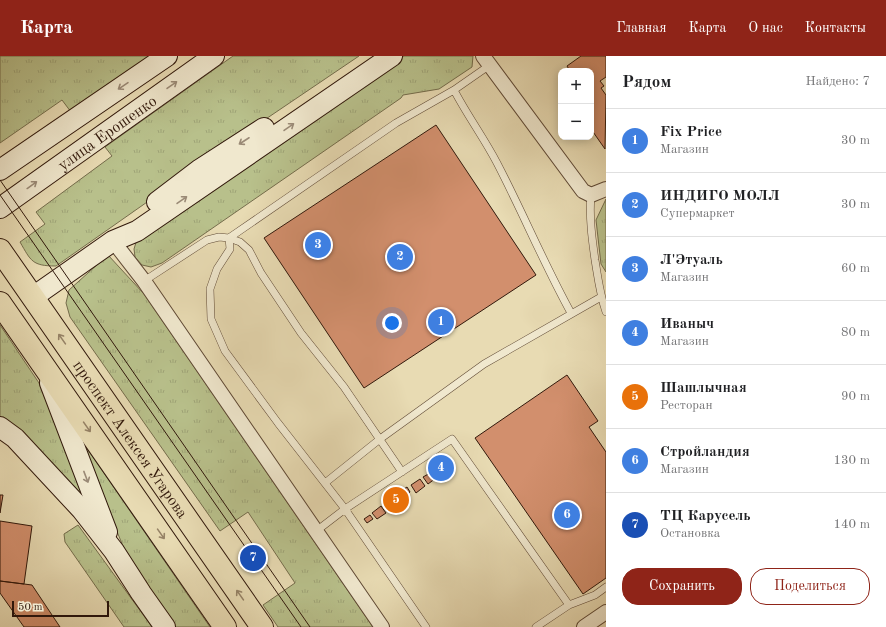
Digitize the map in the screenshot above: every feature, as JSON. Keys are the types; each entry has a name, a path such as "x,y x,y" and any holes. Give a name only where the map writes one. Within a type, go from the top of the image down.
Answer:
{"main road":[{"name":"улица Ерошенко","path":"0,170 167,56"},
{"name":"улица Ерошенко","path":"0,208 214,56"},
{"path":"113,242 128,221 199,170 369,56"},
{"path":"33,297 113,242 137,231 392,56"},
{"name":"проспект Алексея Угарова","path":"1,252 262,627"},
{"name":"проспект Алексея Угарова","path":"0,303 225,627"},
{"path":"42,362 114,551"},
{"path":"0,427 15,438 82,510 114,551 165,627"}],"street":[{"path":"486,60 583,191 592,196 606,189"},
{"path":"113,242 144,281 315,532 382,627"},
{"path":"584,627 606,612"}],"lane":[{"path":"229,238 396,123 454,90 486,60"},
{"path":"454,90 496,162 526,221 550,275 571,313"},
{"path":"592,196 590,215 601,297 606,312"},
{"path":"144,281 207,240 219,237 229,238 240,242 249,250 261,273 301,333 344,387 402,472"},
{"path":"229,238 230,249 217,268 210,289 211,320 225,351 278,423 345,509 426,627"},
{"path":"325,484 380,439 484,364 601,297"},
{"path":"315,532 345,509 452,439 569,605"},
{"path":"536,627 569,605 595,595 606,587"}],"green space":[{"path":"0,56 151,56 71,112 62,100 0,143"},
{"path":"233,56 359,56 254,127 56,266 42,265 33,261 20,242 45,224 36,212 112,156 105,147"},
{"path":"404,56 473,56 472,67 439,89 403,95 401,98 162,263 151,267 142,265 135,257 134,249 137,239"},
{"path":"606,199 606,272 601,264 596,220"},
{"path":"108,255 144,294 373,627 278,627 263,605 295,583 248,512 220,531 70,317 66,303 69,290"},
{"path":"0,325 39,383 88,507 0,420"},
{"path":"79,437 210,627 173,627 130,563"},
{"path":"78,525 152,627 124,627 65,542 64,534"}],"building":[{"path":"581,56 606,56 606,77 600,81 604,86 601,88 606,95 605,149 594,133 594,68 568,68 567,66"},
{"path":"436,125 536,275 364,388 264,238"},
{"path":"567,375 598,421 589,427 606,452 606,578 583,594 475,438"},
{"path":"443,462 448,468 440,474 435,468"},
{"path":"432,472 436,478 428,484 423,477"},
{"path":"420,479 425,486 416,493 411,485"},
{"path":"407,487 410,492 404,496 401,491"},
{"path":"0,495 3,495 0,513"},
{"path":"398,495 401,500 395,505 391,500"},
{"path":"388,502 393,508 388,511 384,505"},
{"path":"381,506 386,513 377,519 372,513"},
{"path":"370,515 373,519 367,523 364,519"},
{"path":"0,521 32,526 24,584 0,581"},
{"path":"0,581 32,585 60,627 24,627 0,593"}],"tram line":[{"path":"0,180 310,627"},
{"path":"0,195 301,627"}],"place":[{"name":"Л'Этуаль","path":"318,245"},
{"name":"ИНДИГО МОЛЛ","path":"400,257"},
{"name":"Fix Price","path":"441,322"},
{"name":"Иваныч","path":"441,468"},
{"name":"Шашлычная","path":"396,500"},
{"name":"Стройландия","path":"567,515"},
{"name":"ТЦ Карусель","path":"253,558"}]}
